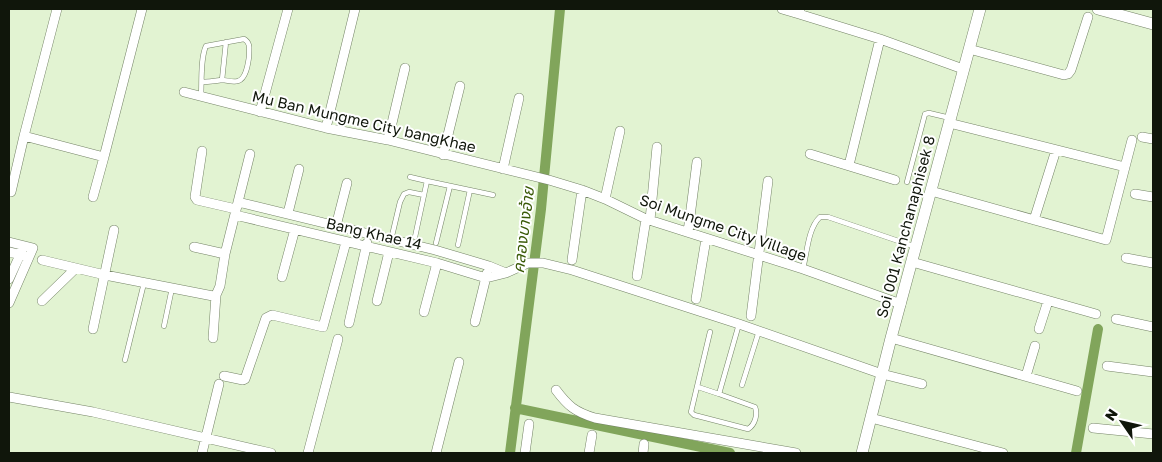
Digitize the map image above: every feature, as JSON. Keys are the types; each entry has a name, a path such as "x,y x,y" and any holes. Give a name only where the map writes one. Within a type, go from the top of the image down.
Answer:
{"street":[{"path":"11,192 57,9"},
{"path":"93,197 142,9"},
{"path":"260,112 288,9"},
{"path":"326,128 355,9"},
{"path":"782,9 799,11 963,69"},
{"name":"Soi 001 Kanchanaphisek 8","path":"862,453 891,338 980,9"},
{"path":"1098,9 1153,24"},
{"path":"969,50 1064,76 1071,70 1088,18"},
{"path":"849,166 880,39"},
{"path":"388,140 405,68"},
{"path":"443,155 460,86"},
{"name":"Mu Ban Mungme City bangKhae","path":"184,92 201,98 326,128 388,140 538,178"},
{"path":"503,169 519,98"},
{"path":"949,120 1056,150 1125,166"},
{"path":"605,199 620,131"},
{"path":"24,136 104,157"},
{"path":"1142,137 1153,139"},
{"path":"931,191 1106,240 1132,140"},
{"path":"637,276 648,220 658,147"},
{"path":"1034,220 1056,150"},
{"path":"202,151 194,197 197,200 237,208"},
{"path":"213,338 216,295 220,286 225,254 250,154"},
{"path":"810,154 895,180"},
{"path":"688,232 697,162"},
{"path":"288,213 298,169"},
{"name":"Soi Mungme City Village","path":"538,178 582,190 648,220 803,269 901,304"},
{"path":"751,316 768,181"},
{"path":"336,226 347,183"},
{"path":"572,260 582,190"},
{"path":"1135,194 1153,198"},
{"name":"Bang Khae 14","path":"237,208 288,213 369,235 436,247 506,273"},
{"name":"Bang Khae 14","path":"237,208 295,229 434,263 486,278"},
{"path":"282,277 295,229"},
{"path":"93,329 106,275 114,230"},
{"path":"349,323 369,235"},
{"path":"696,299 706,239"},
{"path":"9,242 31,257 9,303"},
{"path":"202,453 222,380 245,379 266,318 272,315 323,327 346,242"},
{"path":"194,247 225,254"},
{"path":"424,312 436,247"},
{"path":"9,252 21,250"},
{"path":"9,279 21,250"},
{"path":"378,301 389,252"},
{"path":"1126,258 1153,263"},
{"path":"42,260 144,283 216,295"},
{"path":"912,262 1096,314"},
{"path":"486,278 506,273 528,263 543,263 581,273 739,324 882,374 922,384"},
{"path":"474,322 489,266"},
{"path":"42,300 75,268"},
{"path":"1039,329 1048,300"},
{"path":"1116,319 1153,326"},
{"path":"891,338 1077,390"},
{"path":"308,453 338,339"},
{"path":"1026,376 1035,346"},
{"path":"436,453 459,362"},
{"path":"1107,366 1153,372"},
{"path":"556,390 567,405 580,414 595,418 796,453"},
{"path":"9,397 93,412 271,453"},
{"path":"871,418 1003,453"},
{"path":"525,453 529,424"},
{"path":"1093,428 1153,434"},
{"path":"589,453 592,435"}],"lane":[{"path":"201,98 202,82 204,51 206,46 244,39 248,41 248,60 241,79 237,82 222,80 202,82"},
{"path":"222,80 226,42"},
{"path":"907,182 925,114 929,113 949,120"},
{"path":"410,177 493,195"},
{"path":"414,237 427,181"},
{"path":"436,247 450,186"},
{"path":"458,245 470,190"},
{"path":"391,240 400,202 404,194 410,192 424,195"},
{"path":"803,269 815,222 820,217 828,217 916,247"},
{"path":"125,360 144,283"},
{"path":"164,326 172,288"},
{"path":"719,394 739,324"},
{"path":"742,385 759,331"},
{"path":"698,388 755,407 757,411 751,428 748,429 694,415 691,410 698,388 710,332"}],"waterway":[{"name":"คลองบางอ้าย","path":"510,453 541,209 560,9"},
{"path":"1076,453 1098,329"},
{"path":"515,408 730,453"}]}
